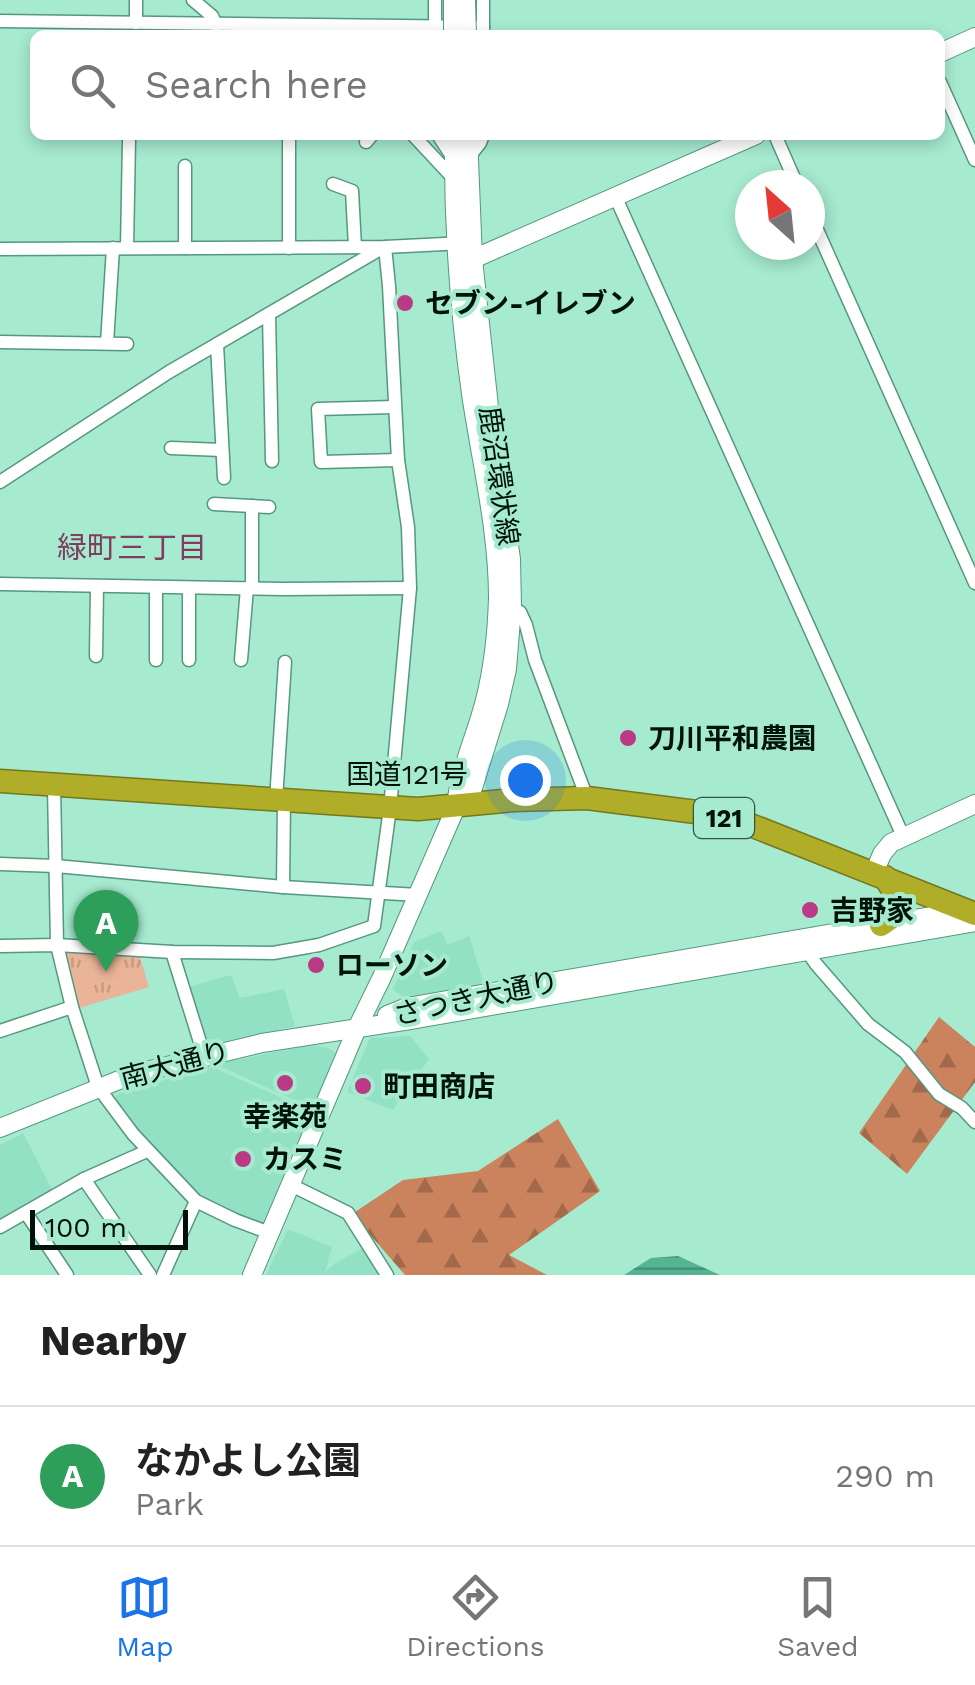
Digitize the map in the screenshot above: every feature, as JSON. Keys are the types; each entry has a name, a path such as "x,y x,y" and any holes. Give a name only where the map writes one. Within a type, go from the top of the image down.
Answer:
{"highway":[{"name":"国道121号","path":"0,781 390,808 588,798 704,812 743,822 972,914"},
{"path":"879,875 898,899 894,916 882,925"}],"street":[{"path":"136,0 136,23"},
{"path":"193,0 216,24"},
{"path":"435,0 440,30"},
{"path":"442,30 453,0"},
{"path":"466,0 477,30"},
{"path":"478,30 483,0"},
{"path":"0,21 136,23 168,29 216,24 306,30"},
{"path":"945,51 975,37"},
{"path":"945,93 975,160"},
{"path":"107,343 129,140"},
{"path":"289,140 289,248"},
{"path":"418,140 454,179"},
{"path":"443,140 461,158 481,140"},
{"name":"鹿沼環状線","path":"252,1275 456,806 458,784 485,701 498,597 493,530 471,391 461,158 456,140"},
{"name":"鹿沼環状線","path":"456,806 473,788 499,704 507,669 512,607 508,541 454,179 466,140"},
{"path":"0,248 384,247 464,252 616,198 745,140"},
{"path":"777,140 790,170"},
{"path":"184,248 185,166"},
{"path":"333,184 352,192 356,247"},
{"path":"616,198 903,836"},
{"path":"0,482 168,372 384,247"},
{"path":"0,946 56,944 273,954 320,946 374,926 390,808 410,588 384,247"},
{"path":"825,248 975,583"},
{"path":"269,314 272,461"},
{"path":"0,342 127,344"},
{"path":"216,344 224,478"},
{"path":"394,407 318,409 321,462 398,460"},
{"path":"171,448 222,450"},
{"path":"214,504 269,507"},
{"path":"241,660 252,506"},
{"path":"0,584 410,588"},
{"path":"96,656 97,586"},
{"path":"156,587 156,660"},
{"path":"188,660 189,588"},
{"path":"512,607 520,612 526,625 588,798"},
{"path":"284,888 280,800 285,662"},
{"path":"54,786 56,944 98,1087 147,1151 196,1200 270,1233"},
{"path":"879,875 882,854 891,843 975,804"},
{"path":"0,864 418,895"},
{"name":"さつき大通り","path":"358,1026 407,1007 882,925 972,914"},
{"name":"さつき大通り","path":"358,1026 807,951 972,914"},
{"path":"807,951 868,1024 905,1052 939,1094 962,1108 975,1122"},
{"path":"172,952 204,1055"},
{"path":"0,1031 72,1006"},
{"name":"南大通り","path":"0,1128 134,1074 262,1042 358,1026"},
{"path":"0,1228 84,1179 147,1151"},
{"path":"84,1179 150,1275"},
{"path":"291,1186 348,1213 387,1275"},
{"path":"164,1275 196,1200"},
{"path":"26,1214 67,1275"}],"shaded area":[{"path":"441,931 448,945 469,936 484,984 406,998 393,990 414,942"},
{"path":"231,975 240,998 284,989 295,1026 204,1047 185,988"},
{"path":"410,1036 429,1059 393,1110 347,1092 370,1038"},
{"path":"311,1045 329,1048 339,1056 316,1110 215,1064"},
{"path":"210,1066 316,1113 266,1228 198,1196 143,1139 116,1102 116,1095"},
{"path":"23,1133 52,1190 0,1218 0,1145"},
{"path":"288,1229 332,1247 325,1272 364,1247 381,1275 266,1275"},
{"path":"678,1256 720,1275 624,1275 651,1258"}],"green space":[{"path":"70,949 139,954 149,987 79,1008 64,957"},
{"path":"939,1017 975,1047 975,1082 907,1174 859,1133"},
{"path":"558,1119 600,1191 509,1255 547,1275 405,1275 352,1214 403,1180 478,1171"}],"place":[{"name":"セブン-イレブン","path":"405,303"},
{"name":"刀川平和農園","path":"628,738"},
{"name":"吉野家","path":"810,910"},
{"name":"ローソン","path":"316,965"},
{"name":"なかよし公園","path":"106,972"},
{"name":"幸楽苑","path":"285,1083"},
{"name":"町田商店","path":"363,1086"},
{"name":"カスミ","path":"243,1159"}],"district":[{"name":"緑町三丁目","path":"132,547"}]}
